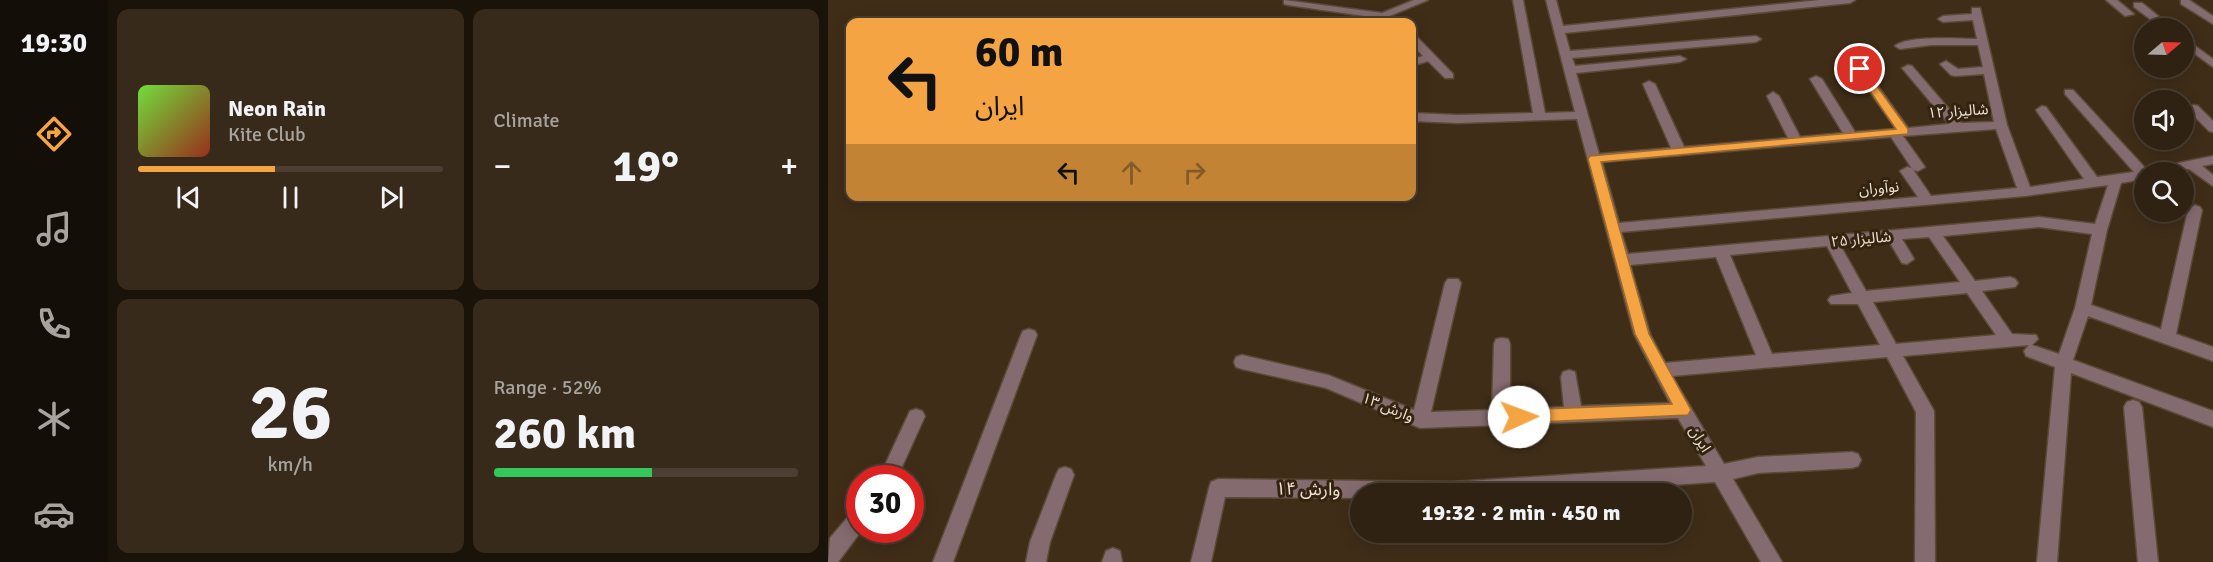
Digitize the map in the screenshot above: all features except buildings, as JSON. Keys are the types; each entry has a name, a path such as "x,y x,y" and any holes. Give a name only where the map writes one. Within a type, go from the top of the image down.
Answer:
{"street":[{"path":"1351,12 1361,0"},
{"path":"1378,18 1422,0"},
{"path":"1518,0 1530,56 1539,116"},
{"name":"ایران","path":"1551,0 1642,334 1660,370 1772,562"},
{"path":"1559,30 1850,0"},
{"path":"2111,0 2129,14"},
{"path":"1288,2 1303,2 1351,12 1386,15 1391,18"},
{"path":"2185,2 2213,21"},
{"path":"2138,5 2155,18"},
{"path":"1943,19 1977,14 2001,125 2025,192"},
{"path":"1567,62 1756,39"},
{"path":"1416,42 1449,76"},
{"path":"1900,46 1930,42 1983,42"},
{"path":"2194,49 2213,64"},
{"path":"1416,62 1430,57"},
{"path":"1567,62 1680,59"},
{"path":"1946,64 1955,73 1990,70"},
{"path":"1908,68 1958,127"},
{"path":"1860,69 1899,132 1912,169 1927,200"},
{"path":"1816,79 1851,136"},
{"path":"1649,84 1679,151"},
{"path":"2069,92 2136,162"},
{"path":"1773,96 1796,141"},
{"path":"2194,109 2213,128"},
{"path":"2042,110 2092,182"},
{"path":"1416,117 1458,119 1581,115"},
{"name":"شالیزار ۱۲","path":"1594,159 2001,125"},
{"name":"نوآوران","path":"2194,163 2213,159"},
{"path":"2194,166 2213,182"},
{"name":"نوآوران","path":"1614,228 2025,192 2134,176"},
{"path":"2047,562 2064,363 2083,308 2100,230 2116,179"},
{"path":"2167,337 2195,210"},
{"name":"شالیزار ۲۵","path":"1622,260 2039,222 2100,230"},
{"path":"1933,232 2008,341"},
{"path":"1893,236 1907,259"},
{"path":"1831,241 1925,411 1924,562"},
{"path":"1721,251 1767,362"},
{"path":"1420,420 1453,283"},
{"path":"1836,300 2010,283"},
{"path":"2083,308 2213,354"},
{"path":"943,562 1029,335"},
{"path":"1660,370 2008,341 2031,345 2064,363 2213,420"},
{"path":"1500,417 1502,344"},
{"name":"وارش ۱۳","path":"1242,362 1329,382 1420,420 1683,410"},
{"path":"1569,377 1573,415"},
{"path":"2133,407 2148,562"},
{"path":"894,465 916,416"},
{"name":"وارش ۱۴","path":"1201,562 1218,488 1452,491 1721,473 1758,465 1852,460"},
{"path":"1036,562 1040,542 1065,474"},
{"path":"828,561 846,534"}],"route":[{"path":"1519,417 1683,410 1642,334 1594,159 1904,131 1860,69"}]}
